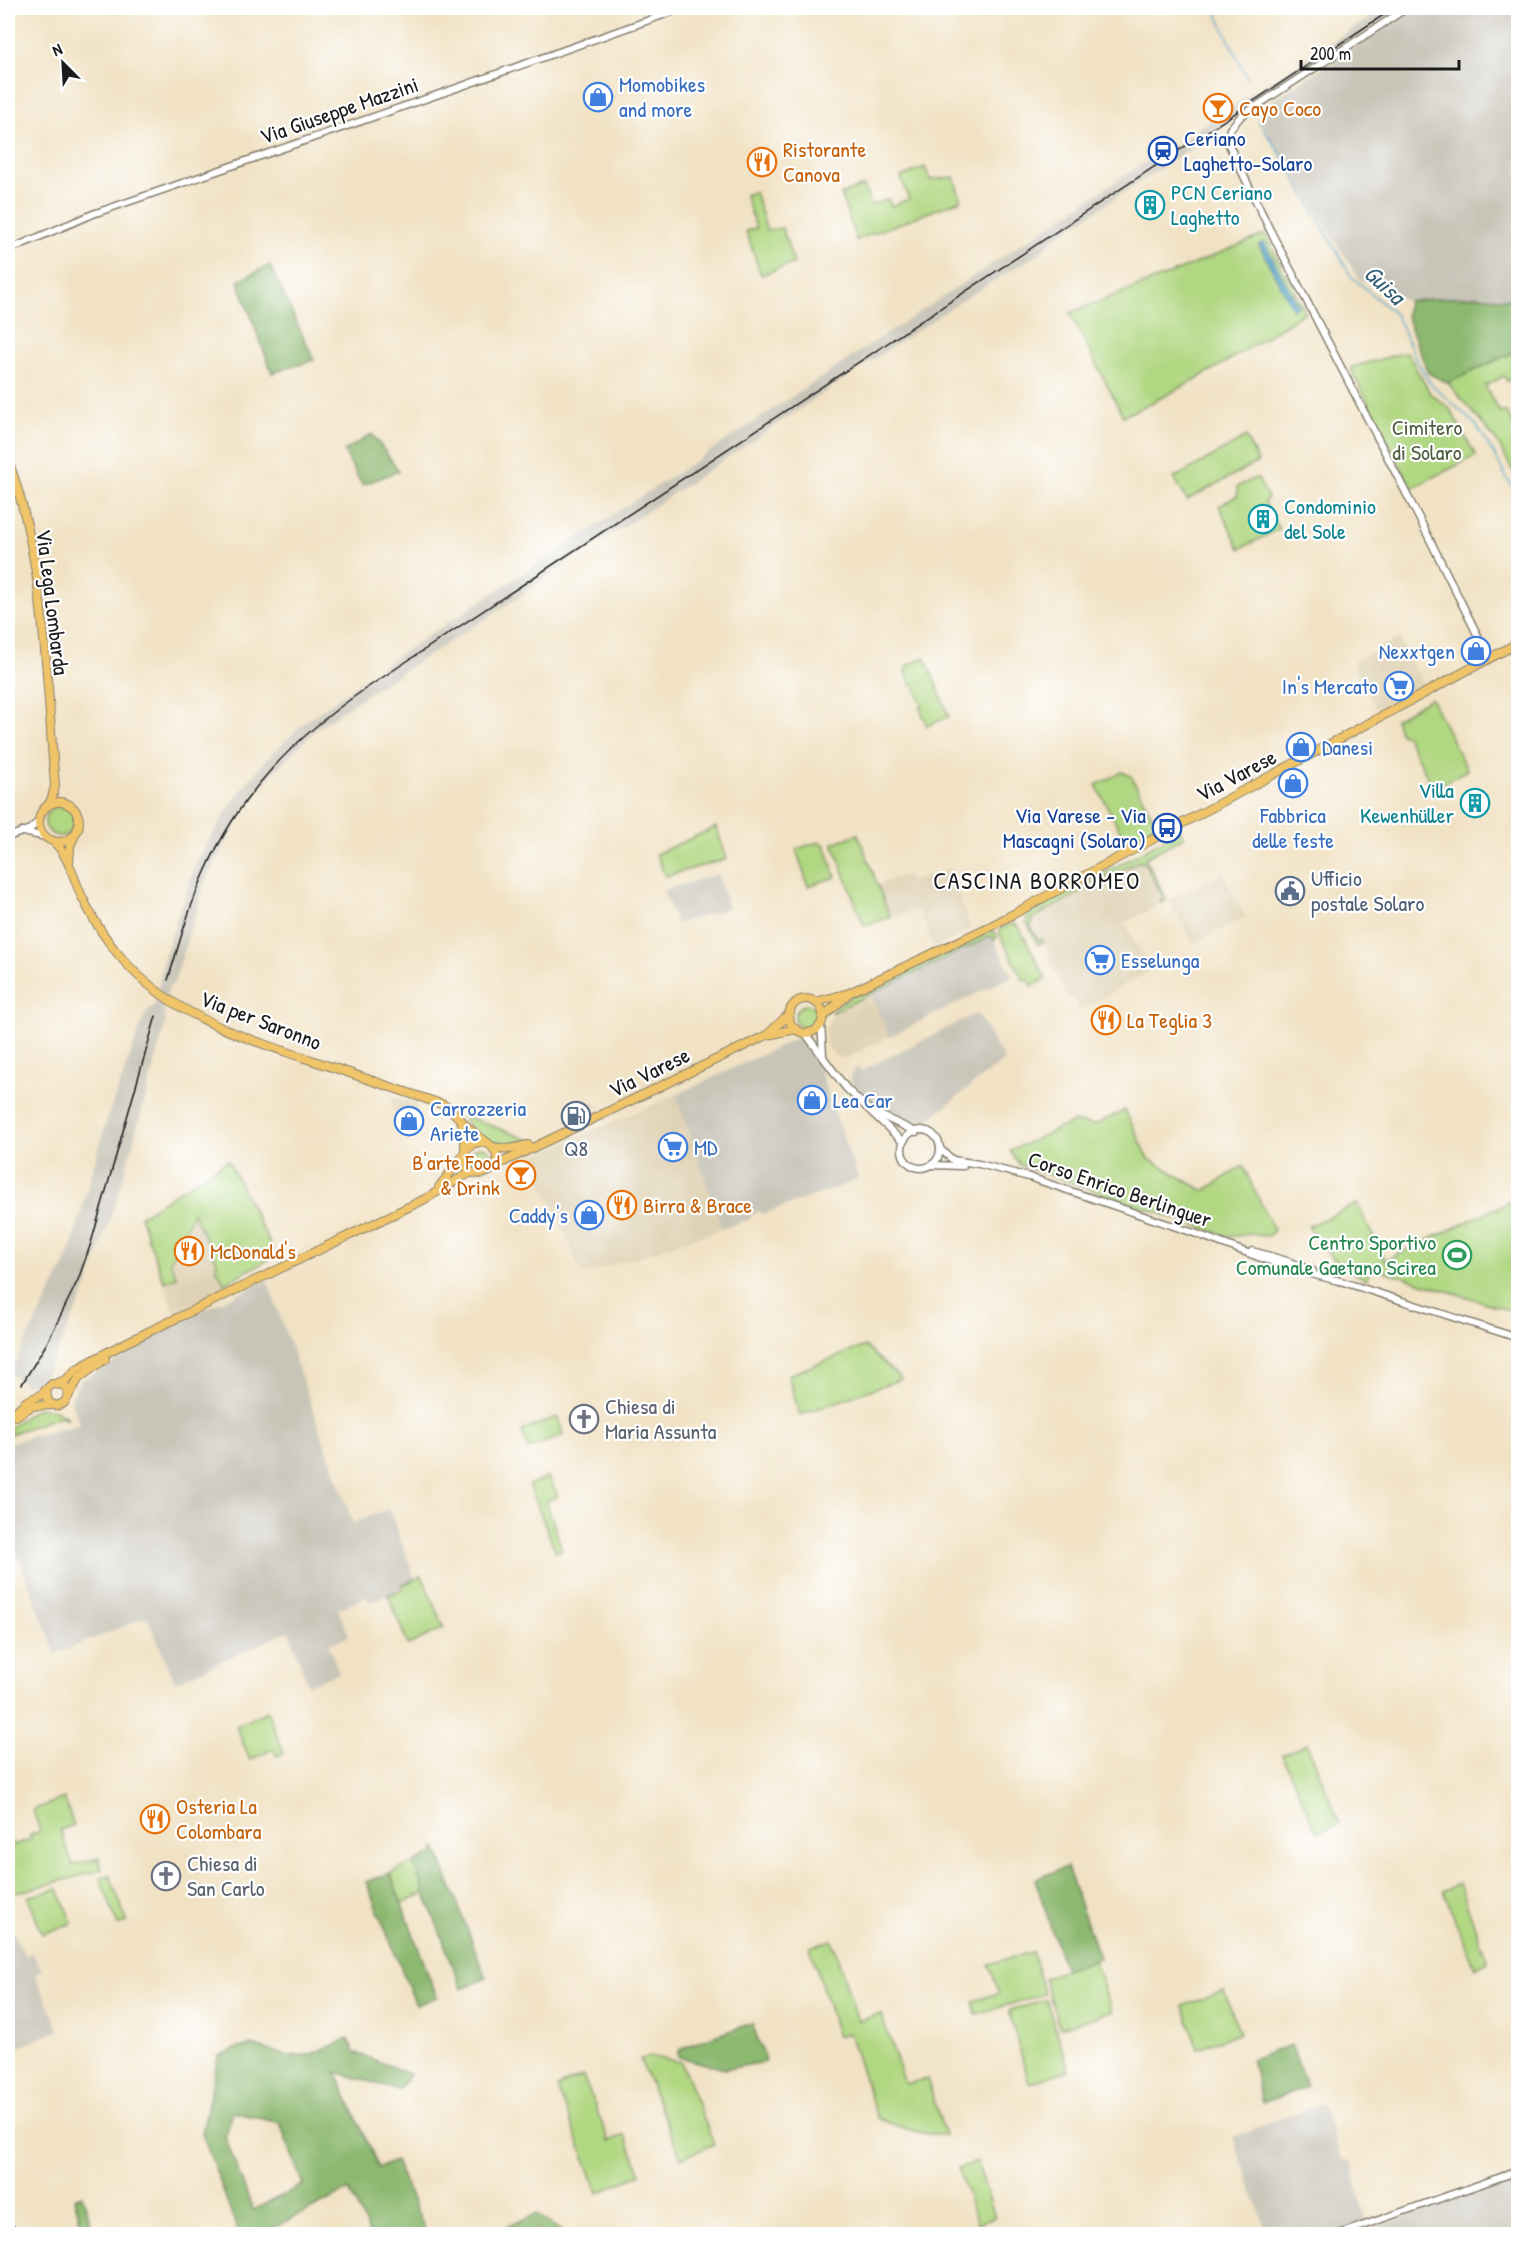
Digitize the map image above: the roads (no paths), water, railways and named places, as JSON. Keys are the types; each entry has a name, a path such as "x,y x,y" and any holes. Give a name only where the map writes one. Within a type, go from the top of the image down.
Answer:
{"main road":[{"name":"Via Lega Lombarda","path":"8,460 33,551 55,786 49,804"},
{"name":"Via Varese","path":"816,1002 849,993 993,926 1518,642"},
{"path":"55,786 63,799 68,803 76,810 80,821 74,836 63,842 50,839 41,830 39,821 43,810 49,804 59,801 68,803"},
{"name":"Via per Saronno","path":"70,867 70,846 74,836"},
{"name":"Via per Saronno","path":"50,839 59,846 85,903 114,949 140,977 173,1003 219,1027 266,1045 444,1105 489,1144"},
{"name":"Via Varese","path":"822,1020 849,993"},
{"path":"801,1000 816,1002 821,1009 822,1020 814,1031 805,1033 796,1029 791,1023 790,1013 793,1006 801,1000"},
{"name":"Via Varese","path":"767,1035 790,1013"},
{"name":"Via Varese","path":"495,1166 767,1035 796,1029"},
{"path":"462,1121 465,1134 465,1163 471,1172"},
{"name":"Via Varese","path":"489,1144 510,1149 546,1141"},
{"path":"8,1420 27,1401 37,1398 49,1385 66,1380 77,1369 424,1199 471,1172 484,1174 495,1166 496,1155 489,1144 473,1143 448,1178 424,1199"},
{"path":"8,1420 32,1406 62,1405 85,1372 139,1337"},
{"path":"58,1383 66,1387 68,1398"},
{"path":"46,1390 46,1399 53,1405"}],"street":[{"name":"Via Giuseppe Mazzini","path":"8,249 93,214 683,8"},
{"path":"1407,8 1236,121 1230,129 1228,138 1233,155 1489,658"},
{"path":"8,837 30,829 39,821"},
{"path":"22,832 50,839"},
{"path":"822,1020 823,1056"},
{"path":"805,1033 846,1088 903,1142"},
{"path":"869,1110 915,1132"},
{"path":"924,1131 934,1136 940,1149 937,1160 931,1166 920,1168 907,1162 902,1151 903,1142 915,1132 924,1131"},
{"name":"Corso Enrico Berlinguer","path":"940,1149 952,1160 1002,1170 1080,1193 1311,1274 1518,1337"},
{"name":"Corso Enrico Berlinguer","path":"931,1166 1002,1170"},
{"path":"1338,2235 1518,2171"}],"water":[{"path":"1264,242 1298,306 1293,309 1259,245"}],"waterway":[{"name":"Guisa","path":"1214,8 1247,78"},
{"name":"Guisa","path":"1258,120 1284,159 1351,276 1396,315 1430,383 1476,425 1507,479 1518,492"}],"railway":[{"path":"168,980 199,885 219,843 252,792 271,769 315,727 365,689 1394,8"},
{"path":"22,1384 47,1343 78,1280 91,1243 156,1016"},
{"path":"8,2222 26,2234"}],"place":[{"name":"Momobikes and more","path":"598,97"},
{"name":"Cayo Coco","path":"1218,108"},
{"name":"Ceriano Laghetto-Solaro","path":"1163,151"},
{"name":"Ristorante Canova","path":"762,162"},
{"name":"PCN Ceriano Laghetto","path":"1150,205"},
{"name":"Condominio del Sole","path":"1263,519"},
{"name":"Nexxtgen","path":"1476,651"},
{"name":"In's Mercato","path":"1399,686"},
{"name":"Danesi","path":"1301,747"},
{"name":"Fabbrica delle feste","path":"1293,783"},
{"name":"Villa Kewenhüller","path":"1475,803"},
{"name":"Via Varese - Via Mascagni (Solaro)","path":"1167,828"},
{"name":"Ufficio postale Solaro","path":"1290,891"},
{"name":"Esselunga","path":"1100,960"},
{"name":"La Teglia 3","path":"1106,1020"},
{"name":"Lea Car","path":"812,1100"},
{"name":"Q8","path":"576,1116"},
{"name":"Carrozzeria Ariete","path":"409,1121"},
{"name":"MD","path":"673,1147"},
{"name":"B'arte Food & Drink","path":"521,1175"},
{"name":"Birra & Brace","path":"622,1205"},
{"name":"Caddy's","path":"589,1215"},
{"name":"McDonald's","path":"189,1251"},
{"name":"Centro Sportivo Comunale Gaetano Scirea","path":"1457,1255"},
{"name":"Chiesa di Maria Assunta","path":"584,1419"},
{"name":"Osteria La Colombara","path":"155,1819"},
{"name":"Chiesa di San Carlo","path":"166,1876"}],"district":[{"name":"CASCINA BORROMEO","path":"1037,880"}],"park label":[{"name":"Cimitero di Solaro","path":"1427,440"}]}
